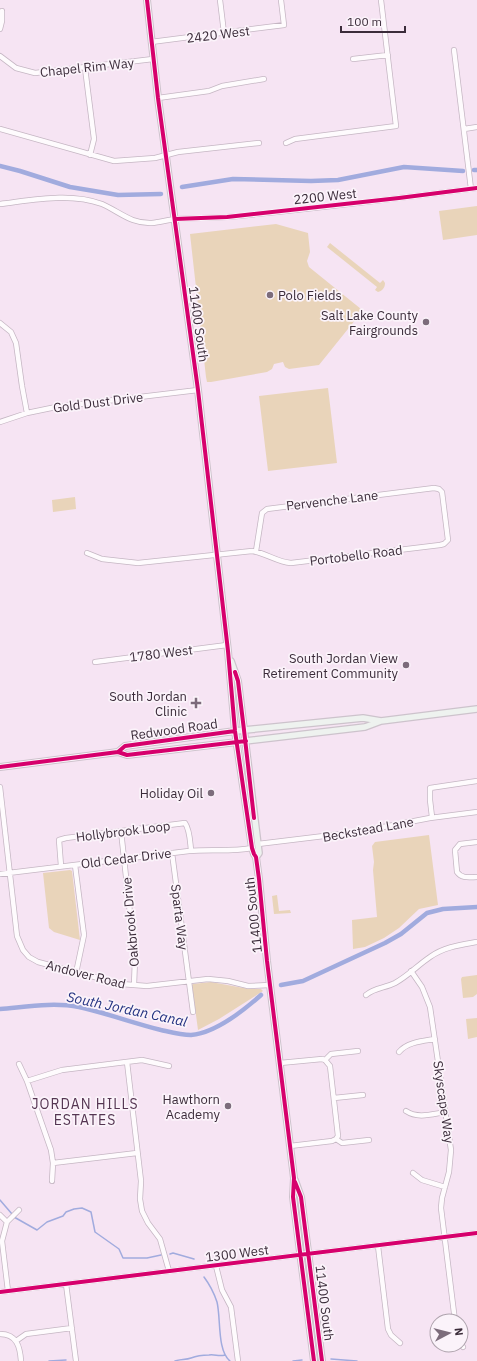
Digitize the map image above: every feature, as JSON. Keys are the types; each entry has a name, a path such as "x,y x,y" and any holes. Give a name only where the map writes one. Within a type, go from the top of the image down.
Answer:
{"main road":[{"name":"11400 South","path":"147,0 158,98 176,219 198,390 228,651 235,730 252,848 256,857 294,1178 293,1197 314,1361"},
{"name":"11400 South","path":"228,651 238,681 259,852 256,857"},
{"name":"Redwood Road","path":"0,767 118,752 127,755 365,727 381,721 477,709"},
{"name":"Redwood Road","path":"118,752 125,746 235,730 363,718 381,721"},
{"name":"11400 South","path":"294,1178 301,1197 322,1361"}],"street":[{"path":"220,0 224,33"},
{"name":"2420 West","path":"152,42 284,25 281,0"},
{"path":"286,143 295,139 396,126 381,0"},
{"path":"0,29 2,11"},
{"path":"454,50 471,189"},
{"path":"352,59 388,55"},
{"name":"Chapel Rim Way","path":"0,56 12,66 30,72 44,73 154,60"},
{"path":"85,68 94,138 90,155"},
{"path":"158,98 209,91 222,86 264,79"},
{"path":"464,129 477,127"},
{"path":"0,129 118,162 155,158 166,154 258,143"},
{"name":"2200 West","path":"0,204 61,198 81,200 102,204 129,219 153,223 176,219 227,217 477,188"},
{"path":"0,323 11,332 16,343 27,413"},
{"name":"Gold Dust Drive","path":"0,422 27,413 61,407 198,390"},
{"name":"Pervenche Lane","path":"256,551 262,513 267,509 434,488 442,492"},
{"name":"Portobello Road","path":"86,553 102,559 138,563 256,551 278,560 291,563 442,545 448,540 442,492"},
{"name":"1780 West","path":"95,662 227,645"},
{"path":"432,817 430,788 477,780"},
{"name":"Andover Road","path":"0,787 17,936 23,950 29,956 38,962 121,984 147,986 208,979 248,986 270,984"},
{"name":"Beckstead Lane","path":"258,844 368,830 432,817 477,812"},
{"name":"Hollybrook Loop","path":"61,866 59,840 185,823 189,833 191,850"},
{"name":"Oakbrook Drive","path":"121,831 135,959 134,985"},
{"path":"477,842 460,844 455,850 457,872 465,878 477,877"},
{"name":"Old Cedar Drive","path":"0,874 191,850 239,851 252,848"},
{"name":"Sparta Way","path":"172,853 193,1012"},
{"path":"75,865 84,935 76,973"},
{"path":"366,995 375,989 394,984 440,951 459,945 477,942"},
{"name":"Skyscape Way","path":"412,971 418,979 430,1007 451,1150 449,1172 441,1208 454,1313"},
{"path":"398,1052 402,1047 435,1039"},
{"path":"325,1060 331,1054 358,1051"},
{"path":"26,1081 62,1070 142,1060 169,1066"},
{"path":"280,1063 325,1060 330,1066 334,1098 338,1133 336,1139 332,1141 290,1146"},
{"path":"126,1062 141,1181 140,1199 142,1211 148,1223 160,1239 168,1271"},
{"path":"19,1064 49,1143 54,1163 52,1181"},
{"path":"334,1098 363,1095"},
{"path":"406,1112 416,1116 446,1112"},
{"path":"336,1139 342,1143 369,1140"},
{"path":"54,1163 137,1153"},
{"path":"413,1173 422,1180 445,1187"},
{"path":"8,1291 2,1241 7,1222 19,1210"},
{"path":"0,1215 7,1222"},
{"name":"1300 West","path":"0,1292 477,1234"},
{"path":"378,1246 388,1329 391,1335 400,1343"},
{"path":"216,1266 222,1290 231,1307 238,1361"},
{"path":"66,1284 76,1361"},
{"path":"16,1341 26,1334 72,1328"},
{"path":"0,1334 9,1335 16,1341 20,1349 21,1361"}],"shaded area":[{"path":"477,206 477,235 443,240 439,211"},
{"name":"Polo Fields","path":"276,224 308,233 310,252 307,261 309,267 361,309 359,312 360,314 319,365 289,369 285,367 283,362 274,364 272,369 267,372 207,382 190,234"},
{"path":"330,243 380,283 383,280 385,283 383,289 378,292 375,290 377,287 327,247"},
{"path":"328,388 337,463 268,471 259,396"},
{"path":"75,497 76,509 53,512 52,500"},
{"path":"429,835 438,905 419,909 399,928 384,938 365,947 353,949 352,920 377,917 372,846 375,842"},
{"path":"72,871 80,940 54,932 49,928 43,873"},
{"path":"277,895 279,911 290,910 291,913 274,914 272,896"},
{"path":"477,975 477,994 473,997 463,998 462,977"},
{"path":"211,982 249,989 261,989 263,991 219,1019 198,1030 192,985"},
{"path":"477,1018 477,1037 468,1039 466,1019"}],"waterway":[{"path":"0,166 70,187 118,195 161,194"},
{"path":"182,187 233,179 311,181 338,180 404,167 463,171"},
{"name":"South Jordan Canal","path":"281,985 303,981 385,943 401,934 427,913 443,909 477,907"},
{"name":"South Jordan Canal","path":"0,1009 39,1005 79,1007 161,1030 191,1035 219,1026 238,1014 261,995"},
{"path":"0,1200 12,1214"},
{"path":"14,1217 37,1230 47,1222 63,1216 66,1212 82,1208 91,1212 95,1232 119,1249 123,1258 147,1258 161,1255"},
{"path":"170,1254 173,1253 194,1259"},
{"path":"204,1277 212,1289 217,1302 221,1342 223,1350 230,1361"},
{"path":"175,1361 202,1355 225,1355"},
{"path":"331,1359 357,1361"},
{"path":"49,1361 66,1360"},
{"path":"293,1361 302,1360"}],"cycle path":[{"path":"147,0 158,98 198,390 228,651 235,731 252,848 256,857 259,879 267,961 294,1178 293,1197 314,1361"},
{"path":"175,219 227,217 477,188"},
{"path":"235,672 238,681 254,818"},
{"path":"118,752 125,746 235,731"},
{"path":"0,767 118,752 127,755 246,741"},
{"path":"295,1182 301,1197 322,1361"},
{"path":"0,1292 477,1233"}],"place":[{"name":"Polo Fields","path":"270,295"},
{"name":"Salt Lake County Fairgrounds","path":"426,322"},
{"name":"South Jordan View Retirement Community","path":"406,665"},
{"name":"South Jordan Clinic","path":"196,703"},
{"name":"Holiday Oil","path":"211,793"},
{"name":"Hawthorn Academy","path":"228,1106"}],"district":[{"name":"JORDAN HILLS ESTATES","path":"85,1112"}]}
